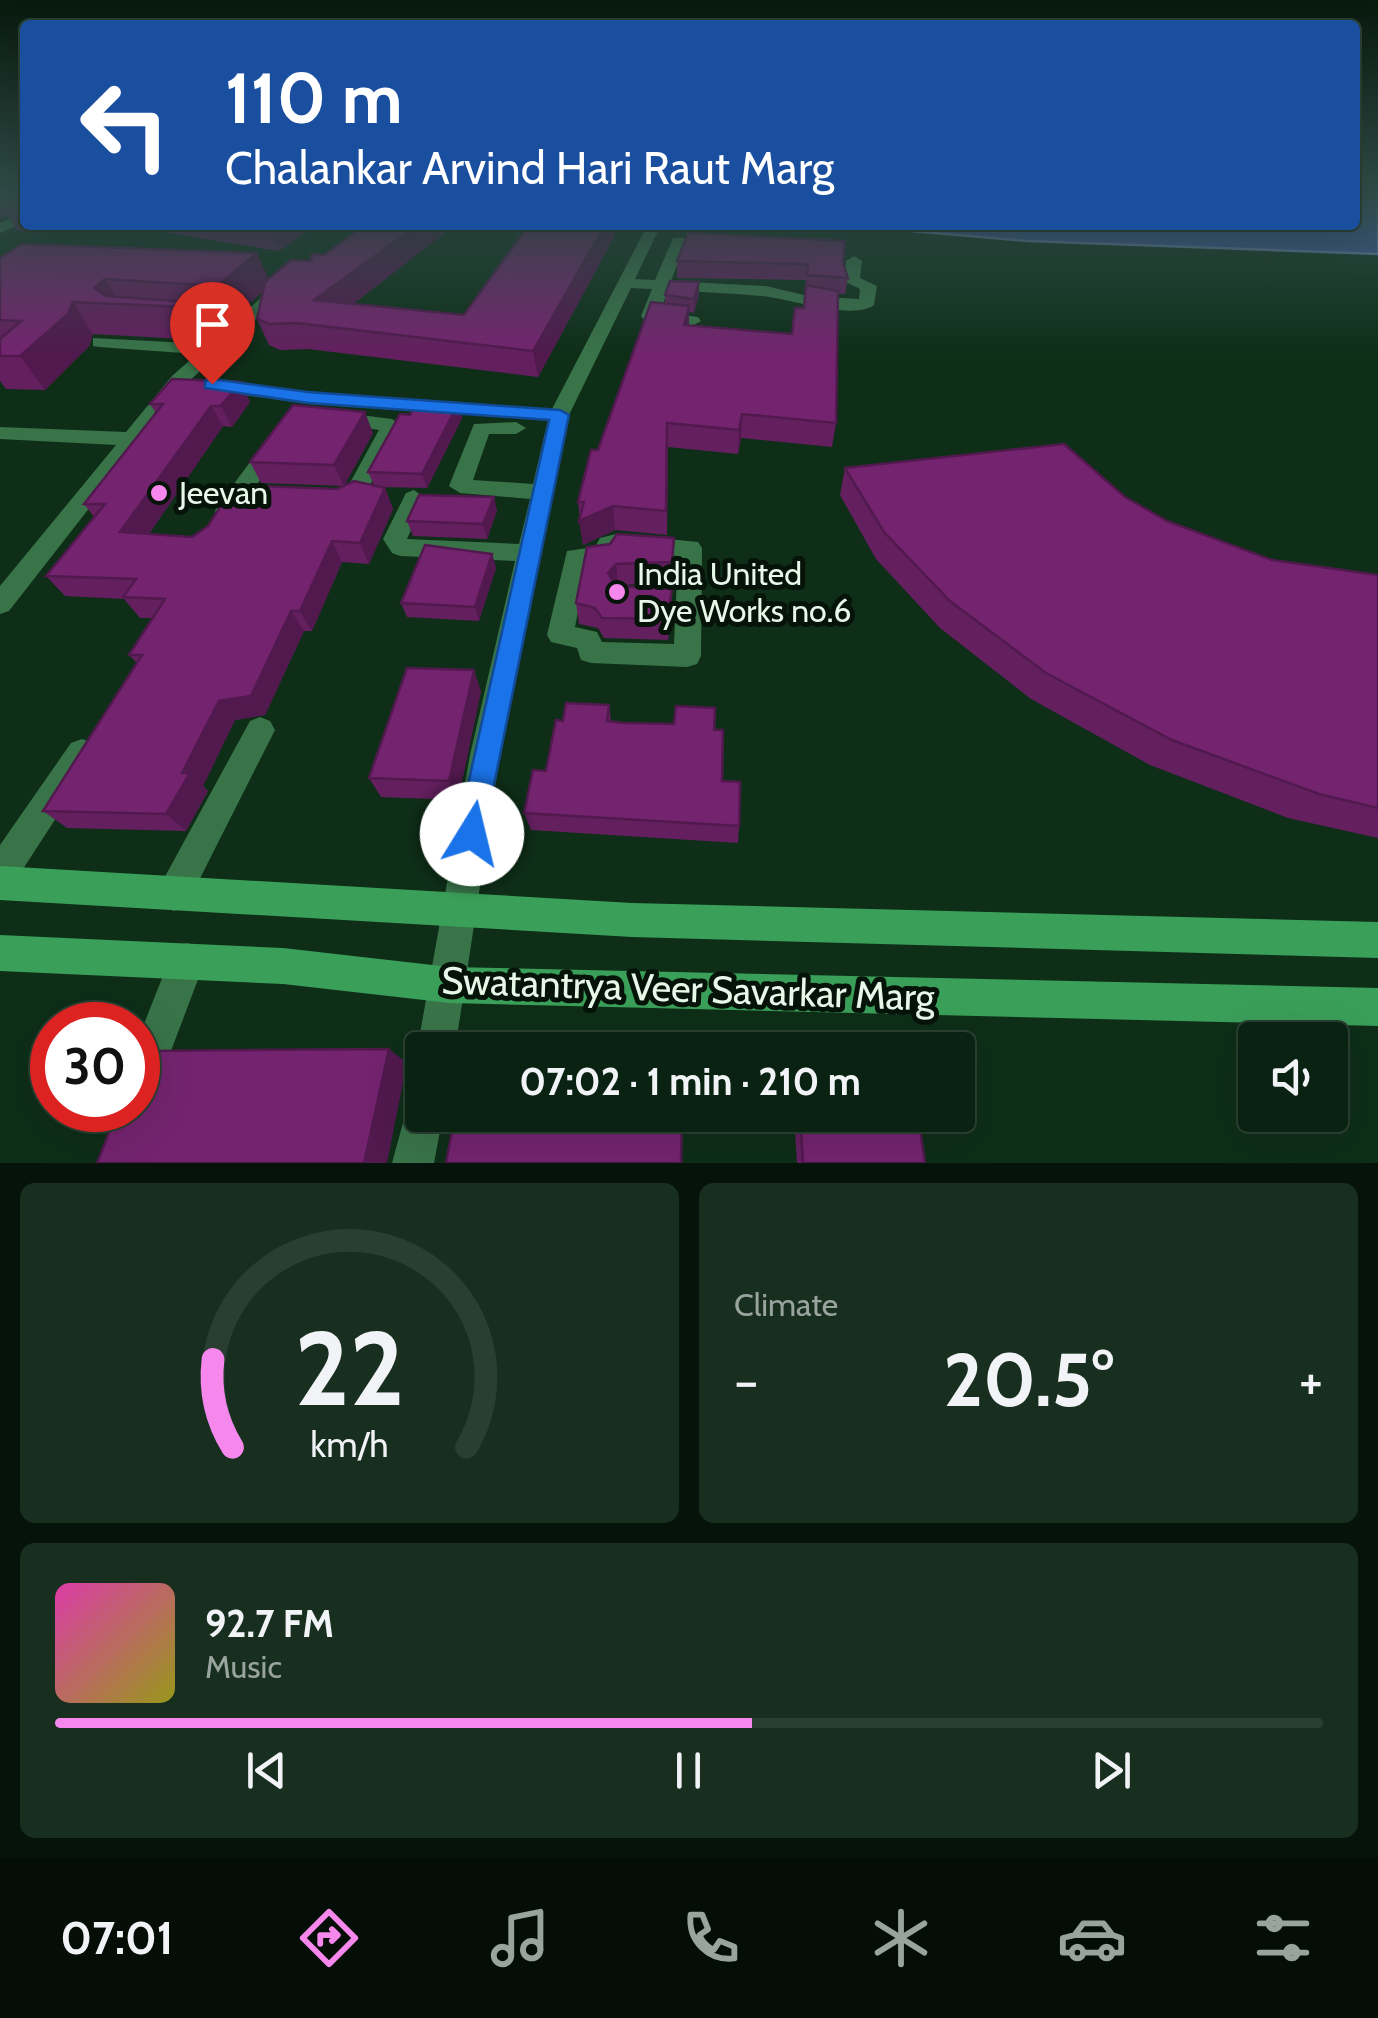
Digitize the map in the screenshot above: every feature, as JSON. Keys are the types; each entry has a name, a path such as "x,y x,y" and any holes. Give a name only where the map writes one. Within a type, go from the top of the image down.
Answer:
{"main road":[{"name":"Swatantrya Veer Savarkar Marg","path":"0,883 458,912 1378,940"},
{"name":"Swatantrya Veer Savarkar Marg","path":"0,953 283,966 450,985 1378,1006"}],"street":[{"path":"440,1032 485,755 560,415 643,247"},
{"path":"676,247 650,317 692,321"},
{"path":"691,247 808,301 866,305 869,286 852,281 854,261"},
{"path":"625,283 663,285 721,261"},
{"path":"5,592 202,354 238,328 286,276"},
{"path":"99,342 202,354"},
{"path":"122,358 202,354"},
{"path":"180,380 308,398 560,415"},
{"path":"308,398 295,416 392,425 354,495 341,500 314,499"},
{"path":"521,428 481,428 460,486 541,499"},
{"path":"208,535 248,495 284,431"},
{"path":"0,433 133,439"},
{"path":"373,496 541,499"},
{"path":"414,498 394,538 400,547 529,553"},
{"path":"608,544 690,548 690,598 689,654 680,658 591,652 588,639 562,636 576,556 603,554 608,544"},
{"path":"520,592 568,594"},
{"path":"658,596 690,598"},
{"path":"0,874 99,726"},
{"path":"174,894 260,730"},
{"path":"160,1032 188,961"},
{"path":"412,1163 419,1132"}],"water":[{"path":"1197,247 1378,247 1378,254"}],"building":[{"path":"17,247 257,253 217,286 105,279 94,288 106,296 190,302 184,307 73,302 68,314 20,356 0,356 0,339 21,321 0,320 0,258"},
{"path":"335,247 387,247 314,300 464,315 513,247 592,247 533,351 297,323 269,324 257,319 265,282 291,260 311,261 312,254 324,255"},
{"path":"682,247 844,247 843,264 848,278 807,275 808,264 677,261"},
{"path":"670,281 699,282 694,299 665,295"},
{"path":"806,285 838,291 836,423 742,414 739,430 667,423 666,511 613,506 579,521 584,502 578,502 591,450 598,450 651,302 689,306 684,325 792,334 795,308 804,308"},
{"path":"172,379 240,382 221,406 211,406 120,532 192,537 208,526 234,485 337,489 354,481 385,488 360,543 332,541 300,611 291,611 251,696 219,701 182,773 190,773 166,814 43,811 142,655 129,655 165,599 123,597 136,579 46,576 105,504 84,504 163,404 150,404"},
{"path":"417,401 458,404 422,474 368,472 400,414 410,415"},
{"path":"293,405 365,412 334,465 250,462"},
{"path":"1064,444 1125,497 1167,521 1272,560 1378,575 1378,808 1319,794 1172,740 1046,673 950,601 884,532 845,468"},
{"path":"419,495 494,497 483,524 407,521"},
{"path":"617,534 674,538 672,562 616,564 608,573 616,586 672,589 667,619 602,618 595,608 576,603 587,547 610,544"},
{"path":"425,545 492,554 475,607 401,603"},
{"path":"407,668 474,670 449,781 369,778"},
{"path":"566,703 609,705 607,721 622,723 674,724 676,706 715,708 714,730 723,730 722,781 740,782 739,826 524,813 533,770 546,771 556,720 563,721"},
{"path":"389,1049 364,1163 97,1163 109,1132 160,1132 160,1051"},
{"path":"452,1132 682,1132 681,1163 446,1163"},
{"path":"801,1132 920,1132 925,1163 803,1163"}],"place":[{"name":"Jeevan","path":"159,493"},
{"name":"India United Dye Works no.6","path":"617,592"}],"route":[{"path":"212,384 308,398 560,415 485,755 472,834"}]}
